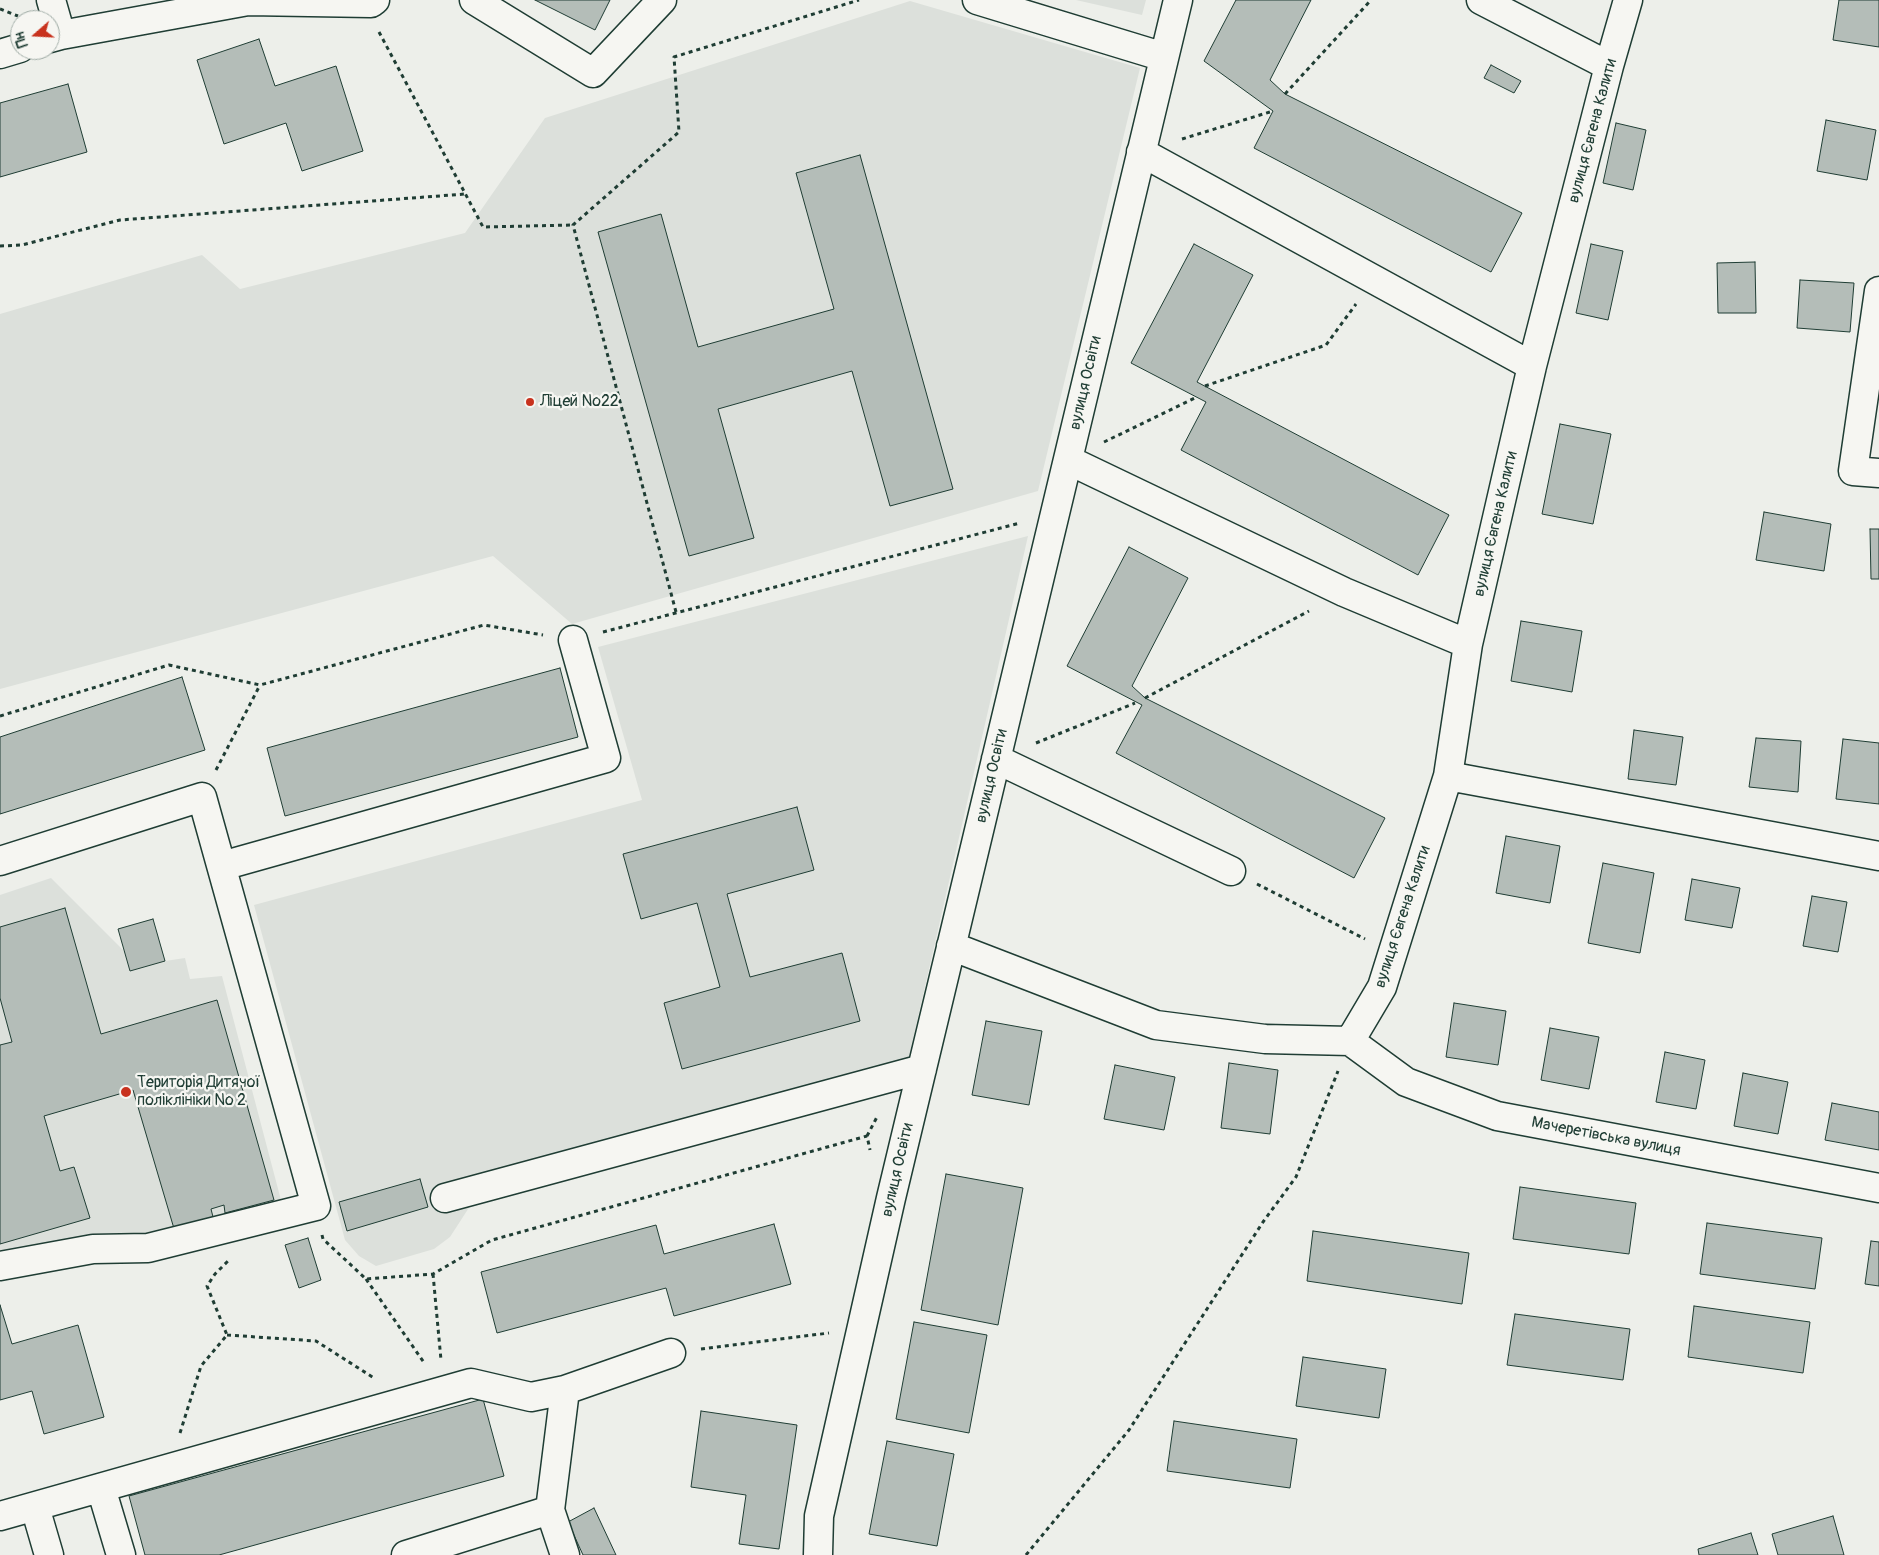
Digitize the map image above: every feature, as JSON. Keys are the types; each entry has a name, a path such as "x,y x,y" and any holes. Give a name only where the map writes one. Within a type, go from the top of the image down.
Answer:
{"street":[{"path":"60,35 248,0 369,1"},
{"path":"474,0 593,73 661,0"},
{"path":"977,0 1164,57"},
{"name":"вулиця Освіти","path":"818,1555 819,1516 861,1329 1178,0"},
{"path":"1481,0 1609,66"},
{"name":"вулиця Євгена Калити","path":"1350,1041 1382,986 1448,776 1468,644 1532,366 1609,66 1628,0"},
{"path":"1141,152 1532,366"},
{"path":"1879,291 1853,471 1879,473"},
{"path":"1068,460 1344,592 1468,644"},
{"path":"222,866 606,758 573,640"},
{"path":"996,759 1231,871"},
{"path":"1448,776 1879,856"},
{"path":"0,862 202,797 316,1206 148,1248 93,1249 0,1266"},
{"path":"952,946 1156,1025 1265,1039 1350,1041"},
{"name":"Мачеретівська вулиця","path":"1350,1041 1406,1082 1497,1116 1879,1188"},
{"path":"445,1198 922,1069"},
{"path":"0,1516 471,1383 531,1397 565,1390 671,1353"},
{"path":"565,1390 550,1510 565,1555"},
{"path":"101,1488 121,1555"},
{"path":"35,1507 49,1555"},
{"path":"406,1555 550,1510"}],"path":[{"path":"369,1 482,227 573,225 679,132 674,57 859,0"},
{"path":"1285,94 1371,0"},
{"path":"1141,152 1272,111"},
{"path":"0,246 22,245 120,220 465,194"},
{"path":"573,225 676,612"},
{"path":"1205,386 1326,346 1374,280"},
{"path":"1068,460 1197,397"},
{"path":"0,716 169,666 260,685 484,625 573,640 1055,514"},
{"path":"1144,698 1344,592"},
{"path":"202,797 260,685"},
{"path":"996,759 1135,703"},
{"path":"1231,871 1393,953"},
{"path":"1026,1555 1129,1430 1263,1222 1296,1177 1350,1041"},
{"path":"366,1279 432,1274 492,1240 866,1136 870,1151"},
{"path":"316,1206 323,1239 366,1279 444,1391"},
{"path":"227,1335 207,1286 215,1274 234,1254"},
{"path":"432,1274 444,1391"},
{"path":"671,1353 861,1329"},
{"path":"227,1335 316,1341 408,1400"},
{"path":"169,1469 201,1366 227,1335"}],"shaded area":[{"path":"1076,0 1146,0 1142,15"},
{"name":"Ліцей №22","path":"910,1 1140,68 1038,491 572,624 493,556 0,689 0,314 202,255 240,289 465,233 545,118"},
{"path":"1028,536 902,1087 472,1203 450,1237 434,1249 376,1266 359,1256 345,1240 254,905 642,800 598,647"},
{"name":"Територія Дитячої поліклініки № 2","path":"51,878 125,952 130,971 165,961 185,958 190,979 222,976 282,1204 174,1235 0,1260 0,895"}],"building":[{"path":"535,0 610,0 595,30"},
{"path":"1236,0 1311,0 1270,80 1285,94 1522,213 1491,272 1254,148 1273,111 1204,61"},
{"path":"1839,0 1879,0 1879,47 1833,40"},
{"path":"259,39 275,86 336,66 363,151 302,171 286,123 224,144 197,60"},
{"path":"1491,65 1521,81 1514,93 1484,78"},
{"path":"68,84 87,152 0,177 0,103"},
{"path":"1826,120 1876,130 1867,180 1817,171"},
{"path":"1616,123 1646,130 1633,190 1603,183"},
{"path":"860,155 953,489 890,506 852,371 718,409 754,538 689,556 598,232 661,214 698,347 834,309 796,173"},
{"path":"1194,244 1253,275 1197,382 1449,515 1418,575 1181,450 1206,402 1131,363"},
{"path":"1591,244 1623,251 1608,320 1576,313"},
{"path":"1755,262 1756,313 1718,313 1717,263"},
{"path":"1800,280 1854,283 1850,332 1797,328"},
{"path":"1560,424 1611,434 1593,524 1542,514"},
{"path":"1764,512 1831,524 1824,571 1756,560"},
{"path":"1870,529 1879,529 1879,579 1871,579"},
{"path":"1129,547 1188,578 1132,686 1145,698 1385,818 1354,878 1116,753 1142,705 1067,666"},
{"path":"1521,621 1582,631 1572,692 1511,681"},
{"path":"560,668 578,737 285,816 267,748"},
{"path":"182,677 205,750 0,814 0,737"},
{"path":"1634,730 1683,737 1676,785 1628,779"},
{"path":"1756,738 1801,741 1798,792 1749,787"},
{"path":"1843,739 1879,743 1879,804 1836,799"},
{"path":"797,807 814,870 727,894 750,977 842,953 860,1021 682,1069 664,1003 720,987 697,903 641,919 623,854"},
{"path":"1506,836 1560,846 1550,903 1496,893"},
{"path":"1603,863 1654,873 1640,953 1588,943"},
{"path":"1692,879 1740,888 1732,928 1685,920"},
{"path":"1812,896 1847,902 1838,952 1803,946"},
{"name":"Територія Дитячої поліклініки № 2","path":"65,908 101,1034 217,1000 274,1200 225,1213 224,1205 211,1209 214,1221 175,1232 133,1090 44,1116 60,1171 74,1167 90,1218 0,1244 0,1045 12,1042 0,998 0,927"},
{"path":"153,919 165,961 130,971 118,929"},
{"path":"1454,1003 1506,1011 1498,1065 1446,1057"},
{"path":"986,1021 1042,1031 1029,1105 972,1095"},
{"path":"1550,1028 1599,1037 1589,1089 1541,1080"},
{"path":"1665,1052 1705,1060 1696,1109 1656,1102"},
{"path":"1229,1063 1278,1070 1270,1134 1221,1128"},
{"path":"1115,1065 1175,1077 1164,1130 1104,1119"},
{"path":"1743,1073 1788,1082 1778,1134 1734,1126"},
{"path":"1832,1103 1879,1112 1879,1150 1825,1140"},
{"path":"946,1174 1023,1188 998,1325 921,1310"},
{"path":"420,1179 428,1207 347,1231 339,1202"},
{"path":"1520,1187 1636,1203 1629,1254 1513,1239"},
{"path":"1707,1223 1822,1238 1815,1289 1700,1274"},
{"path":"774,1224 791,1284 674,1316 666,1288 497,1333 481,1272 656,1225 664,1254"},
{"path":"1313,1231 1469,1253 1462,1304 1307,1281"},
{"path":"308,1238 321,1280 299,1288 285,1245"},
{"path":"1871,1241 1879,1242 1879,1286 1865,1284"},
{"path":"0,1305 12,1344 78,1325 104,1417 44,1434 32,1391 0,1400"},
{"path":"1694,1306 1810,1322 1803,1373 1688,1357"},
{"path":"1515,1314 1630,1329 1623,1380 1507,1365"},
{"path":"914,1322 987,1335 969,1433 896,1419"},
{"path":"1303,1357 1386,1369 1379,1418 1296,1406"},
{"path":"483,1399 504,1476 219,1555 145,1555 129,1496"},
{"path":"701,1411 797,1425 779,1549 739,1544 746,1495 691,1487"},
{"path":"1174,1421 1297,1439 1290,1488 1167,1471"},
{"path":"887,1441 954,1454 937,1546 869,1534"},
{"path":"594,1508 616,1555 583,1555 568,1522"},
{"path":"1833,1516 1844,1555 1778,1555 1772,1534"},
{"path":"1751,1533 1758,1555 1699,1555 1698,1549"}],"place":[{"name":"Ліцей №22","path":"530,402"},
{"name":"Територія Дитячої поліклініки № 2","path":"126,1092"}]}
